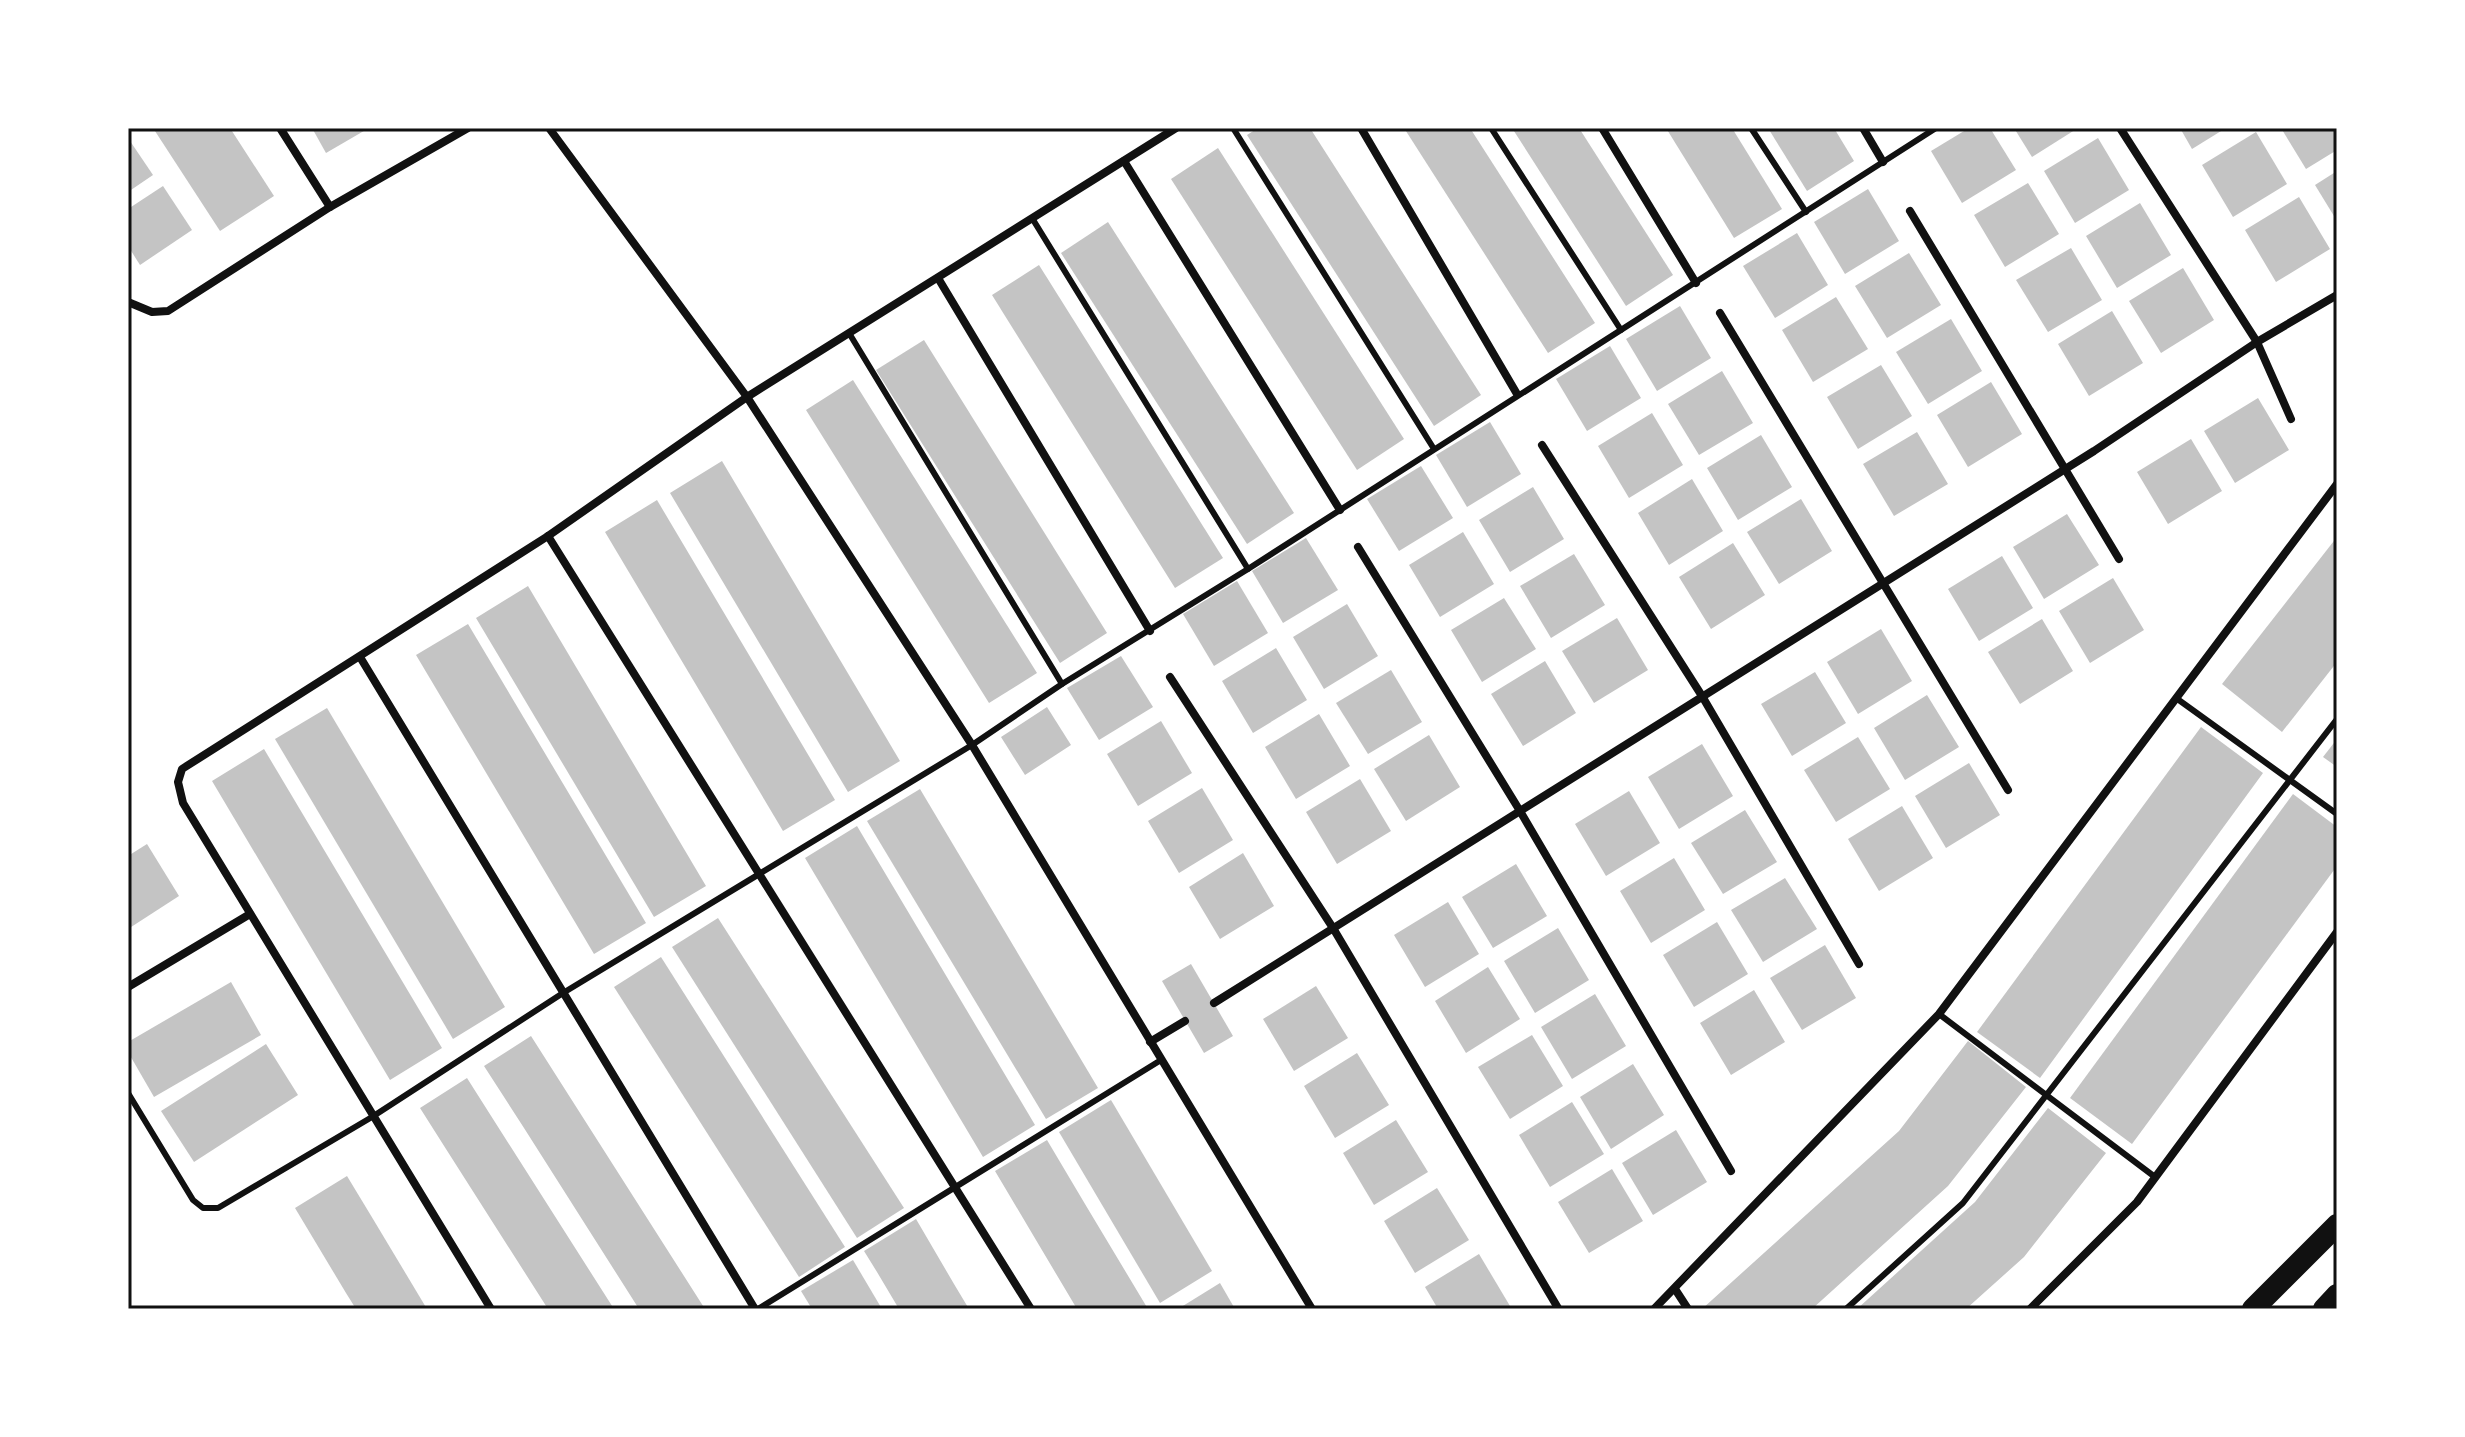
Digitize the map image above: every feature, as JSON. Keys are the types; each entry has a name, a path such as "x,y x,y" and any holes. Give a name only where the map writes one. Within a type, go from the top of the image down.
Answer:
{"highway":[{"path":"2253,1309 2337,1225"},
{"path":"2324,1309 2337,1295"}],"street":[{"path":"280,128 330,207"},
{"path":"128,302 152,312 168,311 330,207 468,128"},
{"path":"549,128 747,397 972,745 1312,1309"},
{"path":"491,1309 183,803 178,782 182,769 548,536 747,397 1176,128"},
{"path":"1361,128 1517,394"},
{"path":"1602,128 1696,283"},
{"path":"1863,128 1883,162"},
{"path":"2120,128 2257,342 2291,419"},
{"path":"1124,161 1340,510"},
{"path":"1910,211 2119,559"},
{"path":"938,278 1150,631"},
{"path":"1214,1003 2064,469 2257,342 2337,295"},
{"path":"1720,313 2008,790"},
{"path":"1542,445 1702,696 1859,964"},
{"path":"1654,1309 1939,1014 2337,484"},
{"path":"548,536 1031,1309"},
{"path":"1358,547 1520,811 1731,1171"},
{"path":"360,657 757,1309"},
{"path":"1170,677 1333,928 1558,1308"},
{"path":"128,987 250,914"},
{"path":"2030,1309 2112,1230 2337,932"},
{"path":"1150,1042 1185,1021"},
{"path":"1675,1289 1688,1309"}],"lane":[{"path":"1233,128 1434,449"},
{"path":"1491,128 1621,330"},
{"path":"1751,128 1806,212"},
{"path":"128,1093 193,1200 203,1208 218,1208 372,1117 563,993 972,745 1062,684 1248,569 1936,128"},
{"path":"1032,218 1248,569"},
{"path":"849,333 1062,684"},
{"path":"2176,698 2337,814"},
{"path":"1846,1309 1963,1203 2337,719"},
{"path":"1939,1014 2155,1177"},
{"path":"757,1309 1161,1060"}],"building":[{"path":"153,128 230,128 274,196 220,231"},
{"path":"312,128 369,128 326,153"},
{"path":"1258,128 1310,128 1481,395 1434,426 1247,135"},
{"path":"1404,128 1470,128 1595,323 1548,353"},
{"path":"1512,128 1579,128 1673,275 1626,306"},
{"path":"1666,128 1732,128 1782,209 1734,238"},
{"path":"1768,128 1834,128 1854,161 1807,191"},
{"path":"1969,128 1990,128 2016,170 1962,203 1931,151"},
{"path":"2014,128 2078,128 2032,157"},
{"path":"2180,128 2226,128 2192,149"},
{"path":"2281,128 2337,128 2337,150 2306,169"},
{"path":"2256,132 2287,184 2233,217 2202,165"},
{"path":"128,138 153,175 128,192"},
{"path":"2098,138 2129,190 2075,223 2044,171"},
{"path":"1218,148 1404,439 1357,470 1171,179"},
{"path":"2337,171 2337,221 2315,185"},
{"path":"2028,183 2059,234 2005,267 1974,215"},
{"path":"163,186 192,230 140,265 128,246 128,209"},
{"path":"1868,189 1899,241 1845,274 1814,222"},
{"path":"2299,197 2330,249 2276,282 2245,230"},
{"path":"2140,203 2171,255 2117,288 2086,236"},
{"path":"1108,222 1294,513 1247,544 1061,253"},
{"path":"1797,233 1828,285 1775,318 1743,266"},
{"path":"2071,248 2102,300 2048,332 2016,280"},
{"path":"1909,253 1941,305 1887,338 1855,286"},
{"path":"1039,265 1223,558 1175,588 992,295"},
{"path":"2183,268 2214,320 2161,353 2129,301"},
{"path":"1836,297 1868,349 1813,382 1782,330"},
{"path":"1680,306 1711,358 1657,391 1626,339"},
{"path":"2112,311 2143,363 2089,396 2058,344"},
{"path":"1951,319 1982,371 1928,404 1896,352"},
{"path":"924,340 1107,633 1060,663 876,370"},
{"path":"1610,346 1641,398 1587,431 1556,379"},
{"path":"1881,365 1912,416 1858,449 1827,397"},
{"path":"1722,371 1753,423 1699,455 1668,404"},
{"path":"853,380 1037,673 989,703 806,410"},
{"path":"1991,382 2022,434 1968,467 1937,415"},
{"path":"2258,398 2289,450 2235,483 2204,431"},
{"path":"1652,413 1683,465 1629,498 1598,446"},
{"path":"1490,422 1521,474 1467,507 1436,455"},
{"path":"1917,432 1948,484 1894,516 1863,464"},
{"path":"1761,435 1792,487 1738,520 1707,468"},
{"path":"2191,439 2222,491 2168,524 2137,472"},
{"path":"722,461 900,761 848,792 670,493"},
{"path":"1421,466 1453,518 1399,551 1367,499"},
{"path":"1692,479 1723,531 1669,565 1638,513"},
{"path":"1533,487 1564,539 1510,572 1479,520"},
{"path":"1801,499 1832,551 1779,584 1747,532"},
{"path":"657,500 835,800 783,831 605,532"},
{"path":"2067,514 2099,565 2044,599 2013,547"},
{"path":"1463,532 1494,584 1440,617 1409,565"},
{"path":"2337,537 2337,662 2282,732 2222,684"},
{"path":"1306,538 1338,590 1283,623 1252,571"},
{"path":"1733,543 1765,595 1711,629 1679,577"},
{"path":"1574,554 1605,605 1551,638 1520,586"},
{"path":"2002,556 2033,608 1979,641 1948,589"},
{"path":"2113,578 2144,630 2090,663 2059,611"},
{"path":"1237,581 1268,633 1214,666 1183,614"},
{"path":"528,586 706,886 654,917 476,618"},
{"path":"1504,598 1536,649 1482,682 1451,630"},
{"path":"1347,604 1378,656 1324,689 1293,637"},
{"path":"1617,618 1648,670 1594,703 1562,651"},
{"path":"2042,619 2073,671 2020,704 1988,652"},
{"path":"468,624 646,923 594,954 416,655"},
{"path":"1881,629 1912,681 1858,714 1827,662"},
{"path":"1276,648 1307,700 1253,733 1222,681"},
{"path":"1121,656 1153,707 1099,740 1067,688"},
{"path":"1545,661 1576,713 1523,746 1491,694"},
{"path":"1391,670 1422,722 1368,754 1336,703"},
{"path":"1815,672 1846,723 1792,756 1761,704"},
{"path":"1927,695 1959,747 1905,780 1874,728"},
{"path":"1047,707 1071,745 1025,775 1001,737"},
{"path":"327,708 505,1007 453,1039 275,739"},
{"path":"1319,714 1350,766 1296,799 1265,747"},
{"path":"1161,721 1192,773 1138,806 1107,754"},
{"path":"2201,727 2263,773 2040,1078 1977,1032"},
{"path":"1429,735 1460,787 1406,821 1374,769"},
{"path":"1858,737 1890,789 1836,822 1804,770"},
{"path":"2337,739 2337,767 2323,757"},
{"path":"1702,744 1733,796 1679,829 1648,777"},
{"path":"264,749 442,1048 390,1080 212,781"},
{"path":"1969,763 2000,815 1946,848 1915,796"},
{"path":"1360,779 1391,831 1337,864 1306,812"},
{"path":"1202,788 1233,840 1179,873 1148,821"},
{"path":"920,789 1098,1088 1046,1119 867,821"},
{"path":"1629,791 1660,843 1606,876 1575,824"},
{"path":"2293,794 2337,827 2337,866 2132,1144 2070,1098"},
{"path":"1902,806 1933,858 1879,891 1848,839"},
{"path":"1745,810 1777,862 1723,894 1691,843"},
{"path":"857,826 1035,1125 983,1157 805,858"},
{"path":"147,844 179,896 128,929 128,856"},
{"path":"1243,853 1274,906 1220,939 1189,887"},
{"path":"1674,858 1705,910 1651,943 1620,891"},
{"path":"1516,864 1547,916 1493,948 1462,897"},
{"path":"1785,878 1817,929 1763,962 1731,910"},
{"path":"1448,902 1479,954 1425,987 1394,935"},
{"path":"718,918 904,1208 857,1238 672,947"},
{"path":"1717,922 1748,974 1694,1007 1663,955"},
{"path":"1558,928 1589,980 1535,1013 1504,961"},
{"path":"1825,945 1856,998 1802,1030 1770,978"},
{"path":"661,957 845,1247 799,1277 614,987"},
{"path":"1191,964 1233,1036 1204,1053 1162,981"},
{"path":"1488,967 1520,1019 1466,1053 1435,1001"},
{"path":"231,982 261,1035 154,1097 128,1052 128,1042"},
{"path":"1316,986 1348,1038 1294,1071 1263,1019"},
{"path":"1754,990 1785,1042 1731,1075 1700,1023"},
{"path":"1595,994 1626,1046 1572,1079 1541,1027"},
{"path":"1532,1035 1563,1086 1510,1119 1478,1067"},
{"path":"531,1036 705,1309 639,1309 484,1066"},
{"path":"1968,1041 2026,1087 1948,1186 1812,1309 1702,1309 1899,1131"},
{"path":"266,1044 298,1095 194,1162 161,1111"},
{"path":"1357,1053 1389,1105 1335,1138 1304,1086"},
{"path":"1633,1064 1664,1115 1611,1149 1580,1097"},
{"path":"467,1078 614,1309 548,1309 446,1149 420,1108"},
{"path":"1111,1100 1212,1271 1160,1303 1059,1132"},
{"path":"1572,1102 1604,1154 1550,1187 1519,1135"},
{"path":"2048,1108 2106,1153 2024,1257 1966,1309 1857,1309 1975,1202"},
{"path":"1396,1120 1428,1172 1374,1205 1343,1153"},
{"path":"1676,1130 1707,1182 1653,1215 1622,1163"},
{"path":"1047,1140 1148,1309 1077,1309 995,1171"},
{"path":"1612,1169 1643,1221 1589,1253 1558,1202"},
{"path":"347,1176 427,1309 356,1309 346,1293 295,1208"},
{"path":"1437,1188 1469,1240 1415,1273 1384,1221"},
{"path":"916,1219 969,1309 899,1309 864,1251"},
{"path":"1479,1254 1510,1306 1505,1309 1438,1309 1425,1287"},
{"path":"853,1260 882,1309 812,1309 801,1291"},
{"path":"1220,1283 1235,1309 1178,1309"}]}
